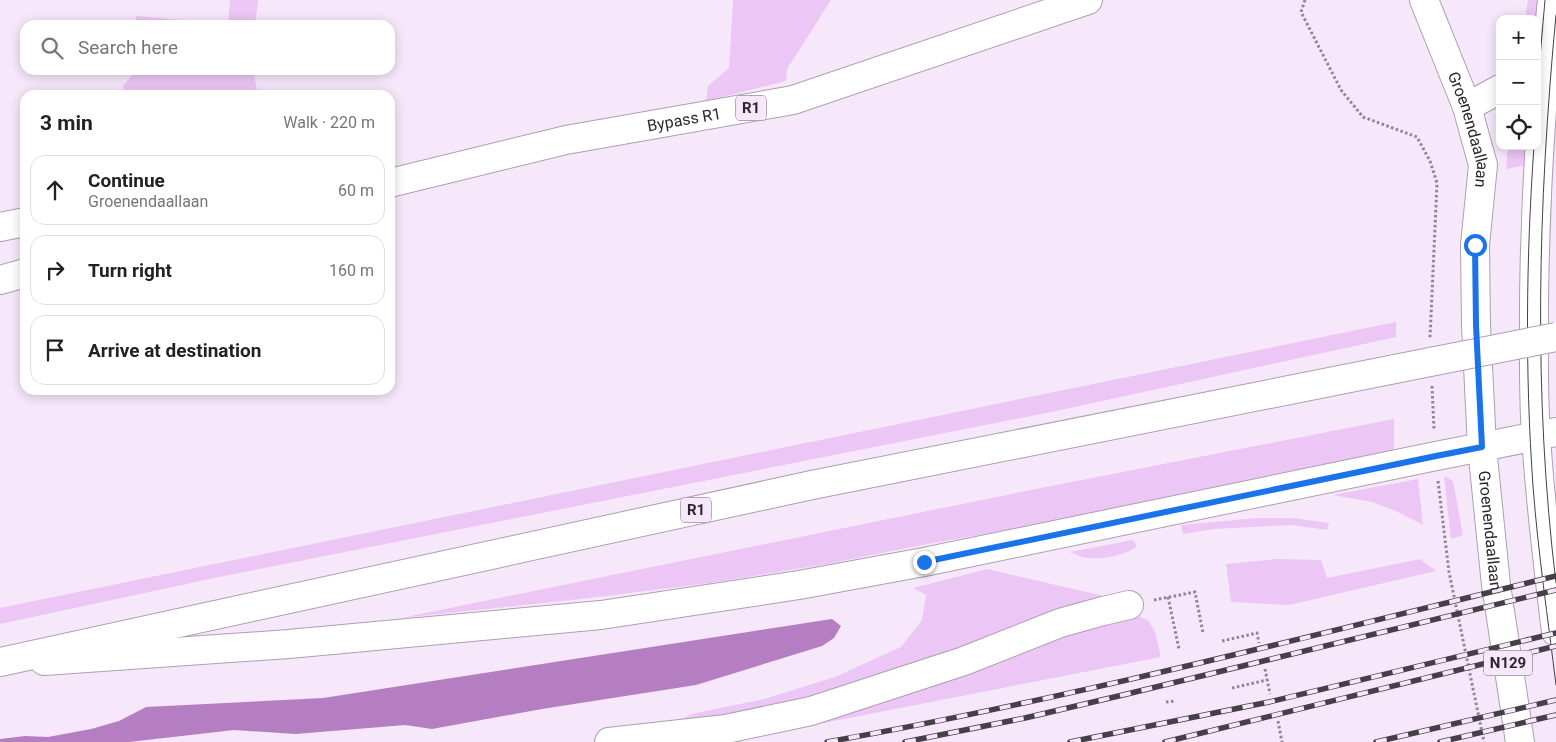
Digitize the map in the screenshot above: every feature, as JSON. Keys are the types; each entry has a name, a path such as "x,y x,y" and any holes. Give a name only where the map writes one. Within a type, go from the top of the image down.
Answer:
{"main road":[{"name":"Bypass R1","path":"397,181 566,140 793,100 1088,0"},
{"name":"Groenendaallaan","path":"1424,0 1467,107 1483,164 1475,245 1476,325 1482,447 1496,585 1520,742"},
{"path":"1552,0 1535,245 1534,332 1546,434 1542,514 1556,632"},
{"path":"1467,107 1496,91"},
{"path":"0,227 20,223"},
{"path":"0,280 20,275"},
{"name":"R1","path":"0,663 812,485 1556,337"},
{"path":"0,663 290,644 601,615 799,585 914,564 1546,434"},
{"path":"609,742 726,729 811,711 964,661 1060,623 1129,605"}],"path":[{"path":"1129,605 1195,592 1204,633"},
{"path":"1168,597 1180,649"},
{"path":"1222,641 1256,633 1259,643"},
{"path":"1265,669 1270,694"},
{"path":"1232,688 1267,680"},
{"path":"1166,702 1175,701"},
{"path":"1278,721 1282,742"}],"shaded area":[{"path":"230,0 258,0 256,20 228,20"},
{"path":"733,0 831,0 787,69 786,81 706,101 708,86 729,68"},
{"path":"1528,0 1539,0 1537,15 1526,15"},
{"path":"136,16 182,20 136,20"},
{"path":"132,75 254,75 257,90 124,90 123,86"},
{"path":"1508,150 1528,150 1527,165 1506,169"},
{"path":"1396,322 1396,337 1061,410 219,577 0,624 0,608"},
{"path":"1394,419 1394,450 1051,522 827,564 710,583 401,618 1041,488"},
{"path":"1444,476 1453,481 1463,535 1451,539"},
{"path":"1418,479 1423,525 1398,512 1372,502 1333,495"},
{"path":"1257,518 1293,518 1329,523 1327,530 1292,525 1213,529 1183,534 1181,525"},
{"path":"1133,540 1137,546 1121,554 1107,557 1086,558 1070,552"},
{"path":"1276,559 1321,560 1327,578 1420,559 1436,571 1289,605 1231,602 1226,564"},
{"path":"987,569 1121,600 893,679 657,732 692,714 764,699 835,677 901,647 922,620 926,595 913,588"},
{"path":"1137,616 1148,620 1155,632 1161,657 777,732 1088,621"},
{"path":"832,619 841,626 834,638 822,646 696,685 542,709 432,729 405,725 296,734 234,730 129,742 0,742 0,739 25,736 48,737 91,729 119,721 146,707 323,698"}],"tram line":[{"path":"1540,60 1545,0"},
{"path":"1556,15 1545,157 1541,299 1544,442 1556,583"},
{"path":"1534,150 1528,273 1530,444 1540,561 1556,685"}],"railway":[{"path":"827,742 919,725 1102,686 1556,576"},
{"path":"905,742 1025,718 1556,590"},
{"path":"1070,742 1269,702 1556,633"},
{"path":"1165,742 1556,646"},
{"path":"1376,742 1556,700"},
{"path":"1440,742 1556,715"}],"route":[{"path":"924,562 1482,447 1476,325 1475,245"}]}
